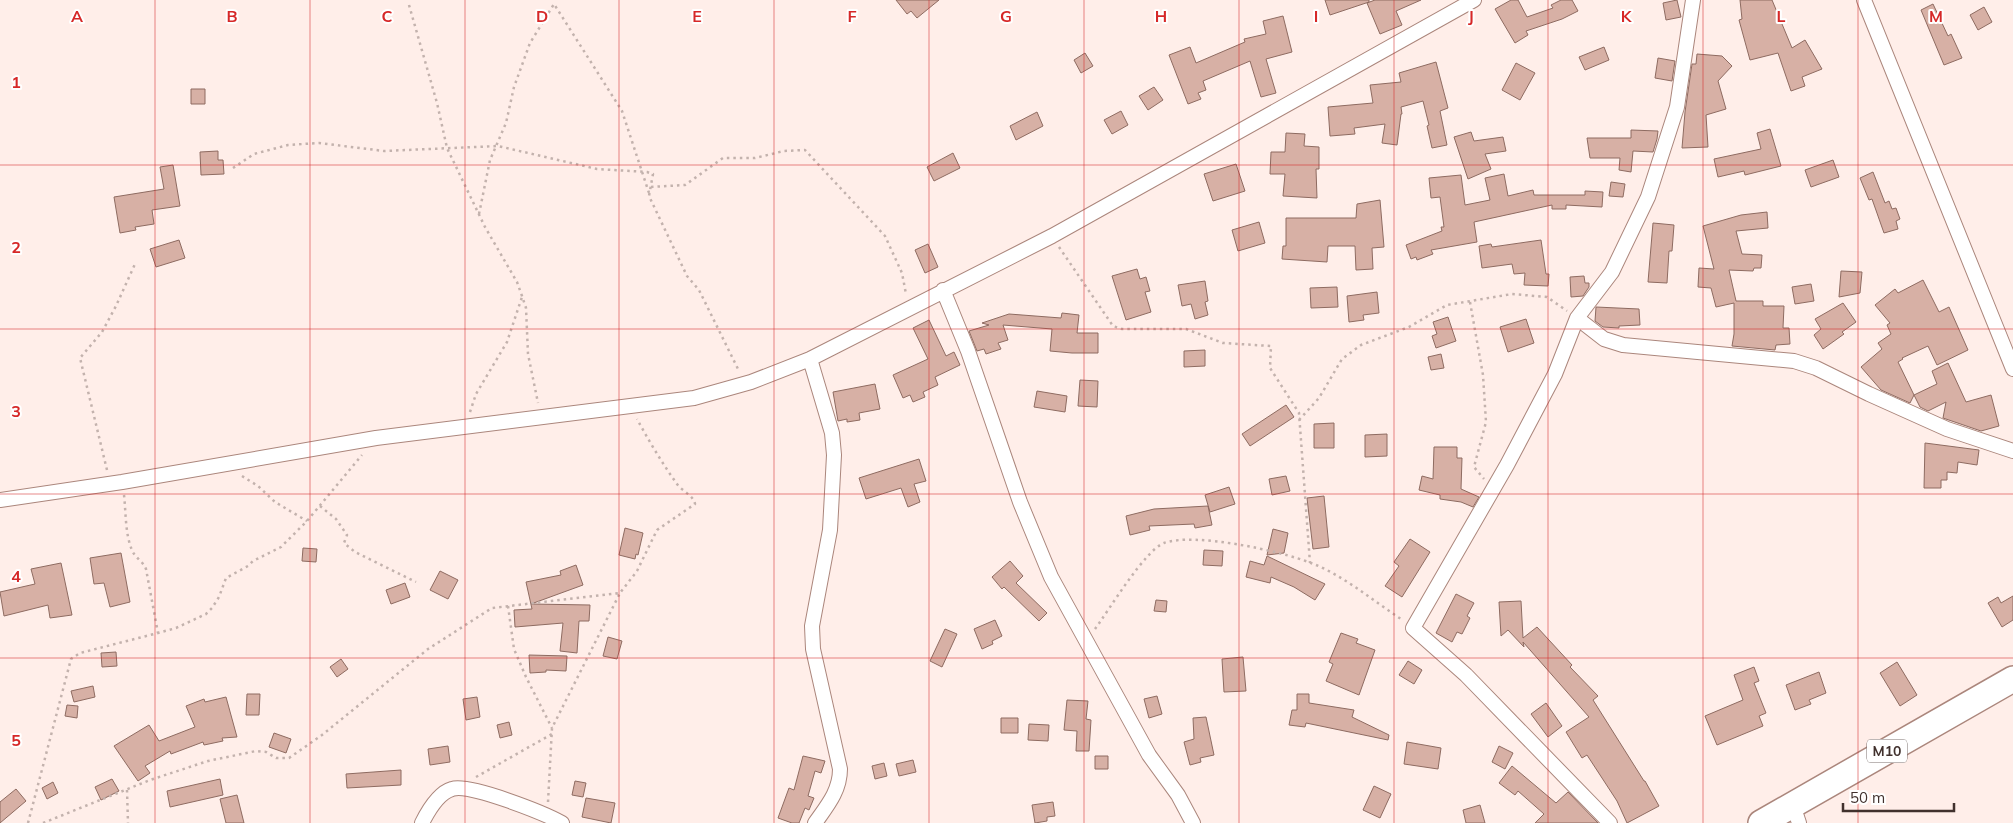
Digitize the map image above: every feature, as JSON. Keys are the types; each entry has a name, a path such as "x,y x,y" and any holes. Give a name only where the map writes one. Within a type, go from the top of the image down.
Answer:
{"highway":[{"name":"M10","path":"1761,823 1796,814 2013,679"}],"street":[{"path":"0,500 116,483 376,438 694,398 746,384 810,359 1052,236 1474,0"},
{"path":"1610,823 1466,675 1413,628 1493,489 1555,374 1577,318 1612,272 1648,197 1677,107 1693,0"},
{"path":"1864,0 2013,369"},
{"path":"943,290 968,351 1020,502 1051,577 1149,755 1182,802 1193,823"},
{"path":"1577,318 1604,338 1623,345 1794,361 1816,368 1947,429 2013,450"},
{"path":"810,359 832,433 834,455 830,530 812,626 813,649 840,774 837,790 815,823"},
{"path":"422,823 427,812 438,798 449,789 457,787 473,790 548,816 562,823"}],"path":[{"path":"479,214 490,160 498,146 506,123 514,87 530,43 554,4 622,112 643,172 649,196 687,276 699,290 733,362 746,384"},
{"path":"409,5 437,103 447,148 479,214 518,282 526,308 528,354 541,417"},
{"path":"233,168 254,154 288,145 319,143 384,151 498,146 604,170 653,174 649,196"},
{"path":"651,187 685,185 723,158 755,158 784,151 806,150 884,236 902,273 908,308"},
{"path":"1052,236 1113,326 1122,329 1186,329 1223,343 1272,346 1270,368 1299,413 1310,562"},
{"path":"135,264 102,332 80,358 116,483 132,552 144,563 146,569 158,633"},
{"path":"1299,420 1319,398 1342,359 1361,345 1409,327 1447,305 1512,294 1547,297 1577,318"},
{"path":"450,429 470,414 476,394 507,342 522,296"},
{"path":"1470,302 1483,375 1486,422 1474,467 1493,489"},
{"path":"548,816 552,728 620,593 637,571 658,530 695,504 693,498 679,486 662,463 629,406"},
{"path":"28,823 71,659 80,653 176,628 206,614 219,597 226,578 248,566 253,561 281,547 307,521 376,438"},
{"path":"231,464 242,476 258,486 275,502 307,521"},
{"path":"320,506 336,519 347,534 344,543 355,552 416,582"},
{"path":"1086,642 1150,552 1164,543 1211,540 1310,562 1341,578 1413,628"},
{"path":"43,823 158,778 217,759 256,751 266,752 276,758 289,758 322,735 428,649 486,611 497,606 620,593"},
{"path":"508,606 514,649 552,728"},
{"path":"457,787 552,734"},
{"path":"128,790 128,823"}],"building":[{"path":"896,0 939,0 917,18 911,11 907,14"},
{"path":"1325,0 1369,0 1369,2 1330,15"},
{"path":"1375,0 1421,0 1396,11 1402,25 1380,34 1367,3"},
{"path":"1511,0 1518,0 1527,17 1553,8 1551,5 1561,0 1572,0 1578,11 1562,19 1526,31 1528,35 1515,43 1495,9"},
{"path":"1677,0 1681,17 1666,20 1663,3"},
{"path":"1740,0 1772,0 1792,48 1805,40 1822,69 1802,77 1805,86 1791,91 1778,53 1750,60 1739,20 1742,19"},
{"path":"1933,4 1948,36 1951,34 1962,58 1944,65 1921,10"},
{"path":"1984,7 1992,22 1978,30 1970,15"},
{"path":"1283,16 1292,52 1266,59 1276,93 1261,97 1250,61 1203,81 1206,90 1198,93 1201,99 1188,104 1169,55 1190,47 1196,63 1245,42 1244,39 1266,34 1263,21"},
{"path":"1604,47 1609,60 1585,70 1579,57"},
{"path":"1085,53 1093,66 1081,73 1074,60"},
{"path":"1697,54 1722,56 1732,66 1718,81 1726,109 1706,115 1708,147 1682,148 1692,64 1696,64"},
{"path":"1658,58 1675,61 1672,81 1655,78"},
{"path":"1436,62 1448,108 1440,111 1447,145 1432,148 1423,101 1401,107 1402,114 1397,145 1382,143 1385,124 1354,128 1355,134 1330,136 1328,107 1373,103 1370,85 1401,82 1399,73"},
{"path":"1516,63 1535,73 1520,100 1502,90"},
{"path":"1154,87 1163,100 1148,110 1139,96"},
{"path":"191,89 205,89 205,104 191,104"},
{"path":"1121,111 1128,125 1112,134 1104,120"},
{"path":"1037,112 1043,126 1016,140 1010,126"},
{"path":"1770,129 1781,166 1745,175 1744,171 1718,177 1714,159 1761,149 1757,133"},
{"path":"1631,130 1658,131 1653,152 1633,151 1631,172 1619,170 1620,158 1590,158 1587,138 1631,138"},
{"path":"1471,132 1474,141 1503,137 1506,151 1485,154 1491,169 1468,179 1454,137"},
{"path":"1286,133 1305,134 1304,146 1319,147 1319,169 1316,169 1317,198 1283,196 1285,174 1270,174 1271,152 1285,152"},
{"path":"218,151 218,160 223,160 224,174 201,175 200,152"},
{"path":"953,153 960,168 934,181 927,167"},
{"path":"1833,160 1839,177 1811,187 1805,170"},
{"path":"1236,164 1245,191 1213,201 1204,174"},
{"path":"173,165 180,206 152,210 154,224 135,227 136,230 120,233 114,197 164,189 160,167"},
{"path":"1873,172 1885,203 1889,201 1892,209 1896,208 1900,219 1896,221 1898,229 1884,233 1872,199 1869,200 1860,178"},
{"path":"1504,174 1508,196 1533,190 1534,195 1585,195 1585,191 1603,192 1602,207 1566,205 1566,209 1552,209 1552,205 1474,222 1477,242 1431,250 1433,254 1417,260 1416,257 1411,259 1406,245 1442,231 1441,227 1444,227 1440,197 1431,198 1429,178 1461,175 1465,205 1490,200 1485,178"},
{"path":"1611,182 1625,184 1623,197 1609,196"},
{"path":"1380,200 1384,247 1372,248 1373,269 1356,270 1355,246 1328,246 1327,262 1282,259 1283,246 1286,246 1286,218 1356,218 1357,204"},
{"path":"1767,212 1768,228 1736,231 1742,254 1762,255 1761,268 1754,268 1753,271 1729,270 1736,301 1763,301 1763,306 1784,306 1783,328 1789,328 1790,344 1776,345 1775,350 1732,346 1734,303 1716,307 1711,288 1698,287 1699,268 1714,269 1703,226 1741,215"},
{"path":"1259,222 1265,243 1238,251 1232,230"},
{"path":"1653,223 1674,225 1672,251 1669,251 1667,283 1648,282"},
{"path":"179,240 185,258 156,267 150,249"},
{"path":"1541,240 1546,274 1549,274 1548,286 1524,285 1525,273 1514,274 1512,264 1482,268 1479,246 1491,244 1492,247"},
{"path":"928,244 938,267 925,273 915,250"},
{"path":"1137,269 1140,279 1146,277 1150,291 1145,292 1151,312 1126,320 1112,276"},
{"path":"1841,271 1862,272 1860,293 1839,297"},
{"path":"1584,276 1585,283 1589,283 1589,287 1583,296 1571,297 1570,277"},
{"path":"1923,280 1939,312 1949,307 1968,350 1937,365 1928,346 1902,358 1898,362 1914,395 1910,403 1881,390 1861,367 1882,349 1878,343 1891,334 1887,325 1890,323 1875,305 1895,289 1898,293"},
{"path":"1205,281 1208,301 1205,302 1208,315 1195,319 1191,304 1182,306 1178,285"},
{"path":"1811,284 1814,301 1795,304 1792,287"},
{"path":"1337,287 1338,307 1311,308 1310,288"},
{"path":"1377,292 1379,313 1363,315 1364,320 1349,322 1347,296"},
{"path":"1843,303 1856,322 1842,332 1844,334 1823,349 1814,335 1821,329 1815,319"},
{"path":"1596,307 1639,309 1640,325 1619,326 1619,328 1603,327 1595,321"},
{"path":"1062,313 1079,315 1077,333 1098,333 1098,353 1050,351 1052,329 1003,325 1008,340 998,343 1001,349 986,354 984,349 977,351 969,331 989,325 982,323 1009,314 1061,318"},
{"path":"1448,317 1456,341 1436,348 1432,336 1437,334 1433,322"},
{"path":"1526,319 1534,343 1508,352 1500,327"},
{"path":"929,320 946,356 954,352 960,365 935,377 938,385 923,392 925,397 913,402 910,395 903,398 893,375 928,359 913,328"},
{"path":"1205,350 1205,366 1184,367 1184,351"},
{"path":"1441,354 1444,368 1431,370 1428,357"},
{"path":"1948,363 1966,402 1991,395 1999,426 1981,431 1943,418 1946,402 1928,411 1920,407 1914,395 1937,384 1932,371"},
{"path":"1080,380 1098,381 1097,407 1078,406"},
{"path":"875,384 880,409 859,413 860,420 847,422 847,419 838,421 833,392"},
{"path":"1037,391 1067,396 1065,412 1034,407"},
{"path":"1286,405 1294,417 1250,446 1242,434"},
{"path":"1334,423 1334,448 1314,448 1314,424"},
{"path":"1387,434 1387,456 1365,457 1365,435"},
{"path":"1925,443 1979,450 1977,465 1958,462 1957,473 1947,472 1947,480 1941,480 1941,488 1924,488"},
{"path":"1434,447 1457,447 1457,458 1462,458 1461,489 1479,497 1473,507 1461,502 1440,499 1440,495 1419,490 1422,476 1433,479"},
{"path":"919,459 926,481 914,484 920,502 908,507 901,488 866,499 859,478"},
{"path":"1286,476 1290,491 1272,495 1269,479"},
{"path":"1229,487 1235,504 1210,512 1205,495"},
{"path":"1324,496 1329,547 1313,549 1307,498"},
{"path":"1208,506 1212,525 1195,528 1194,524 1149,526 1150,530 1130,535 1126,516 1154,509"},
{"path":"625,528 643,533 638,555 636,554 635,559 619,555"},
{"path":"1273,529 1288,533 1284,553 1267,555"},
{"path":"1410,539 1430,552 1402,597 1385,586 1399,566 1394,562"},
{"path":"303,548 317,549 316,562 302,561"},
{"path":"1204,550 1223,551 1222,566 1203,565"},
{"path":"121,553 130,602 110,607 104,583 94,584 90,558"},
{"path":"1267,556 1325,584 1315,600 1294,587 1271,577 1270,583 1246,577 1250,561 1264,565"},
{"path":"1010,561 1023,576 1016,583 1047,613 1039,621 1004,587 1002,589 992,577"},
{"path":"61,563 72,615 50,618 48,605 4,616 0,592 35,584 31,569"},
{"path":"576,565 583,585 531,604 590,605 589,621 579,621 577,653 560,651 563,623 515,627 514,610 532,609 526,582 561,575 560,571"},
{"path":"440,571 458,580 448,599 430,590"},
{"path":"405,583 410,597 391,604 386,590"},
{"path":"1456,594 1474,603 1467,616 1470,618 1462,634 1457,632 1452,642 1436,633"},
{"path":"2013,596 2013,620 2002,627 1988,603 1998,597 2001,603"},
{"path":"1156,600 1167,601 1166,612 1154,611"},
{"path":"1521,601 1523,638 1537,627 1572,665 1570,667 1598,696 1593,700 1659,806 1627,823 1617,801 1587,755 1582,758 1566,732 1589,717 1523,642 1524,647 1508,630 1501,636 1499,602"},
{"path":"995,620 1002,636 992,641 993,644 982,649 974,629"},
{"path":"945,629 957,634 942,667 930,661"},
{"path":"1341,633 1358,639 1356,643 1375,650 1359,695 1326,681 1333,664 1329,662"},
{"path":"608,637 622,641 617,659 603,656"},
{"path":"116,652 117,666 102,667 101,653"},
{"path":"529,655 567,656 566,671 546,670 546,672 530,673"},
{"path":"1243,657 1246,691 1224,692 1222,659"},
{"path":"341,659 348,669 337,677 330,667"},
{"path":"1408,661 1422,670 1414,684 1399,675"},
{"path":"1897,662 1917,695 1900,706 1880,673"},
{"path":"1754,667 1759,681 1754,683 1766,713 1759,716 1763,726 1717,745 1705,716 1743,700 1734,675"},
{"path":"1819,672 1826,693 1809,700 1811,704 1795,710 1786,685"},
{"path":"93,686 95,697 74,702 71,691"},
{"path":"247,694 260,694 259,715 246,715"},
{"path":"1297,694 1309,694 1309,703 1354,710 1352,717 1389,735 1388,740 1306,723 1305,727 1289,725 1292,710 1297,710"},
{"path":"1157,696 1162,714 1149,718 1144,699"},
{"path":"226,697 237,737 222,738 223,741 204,745 203,742 171,754 170,751 145,766 150,773 138,781 114,746 149,725 159,741 195,727 186,706 204,699 205,702"},
{"path":"477,697 480,717 466,720 463,699"},
{"path":"1067,700 1088,701 1086,719 1091,720 1089,751 1076,751 1077,731 1064,730"},
{"path":"1546,703 1562,726 1548,737 1531,714"},
{"path":"67,705 78,706 77,718 65,716"},
{"path":"1206,717 1214,755 1200,758 1201,762 1190,765 1184,742 1194,739 1193,718"},
{"path":"1001,718 1018,718 1018,733 1001,733"},
{"path":"509,722 512,735 500,738 497,725"},
{"path":"1029,724 1049,725 1048,741 1028,740"},
{"path":"274,733 291,739 286,753 269,747"},
{"path":"1407,742 1441,748 1438,769 1404,764"},
{"path":"448,746 450,762 430,765 428,749"},
{"path":"1499,746 1513,753 1505,769 1492,762"},
{"path":"803,756 825,761 821,773 815,771 808,796 814,798 809,810 805,808 799,823 792,823 778,818 789,788 794,790"},
{"path":"1095,756 1108,756 1108,769 1095,769"},
{"path":"913,760 916,772 899,776 896,764"},
{"path":"884,763 887,776 875,779 872,766"},
{"path":"1512,766 1556,803 1568,792 1598,823 1535,823 1544,814 1518,791 1515,795 1499,783"},
{"path":"401,770 401,785 347,788 346,774"},
{"path":"112,779 119,791 101,800 95,787"},
{"path":"220,779 223,795 170,807 167,791"},
{"path":"575,781 586,783 583,797 572,795"},
{"path":"53,782 58,793 47,799 42,788"},
{"path":"1374,786 1391,794 1380,818 1363,810"},
{"path":"16,789 26,801 0,823 0,802"},
{"path":"237,795 244,823 226,823 220,799"},
{"path":"586,798 615,803 611,823 582,817"},
{"path":"1053,802 1055,816 1047,817 1047,821 1035,823 1032,805"},
{"path":"1480,805 1485,823 1466,823 1463,810"}]}
